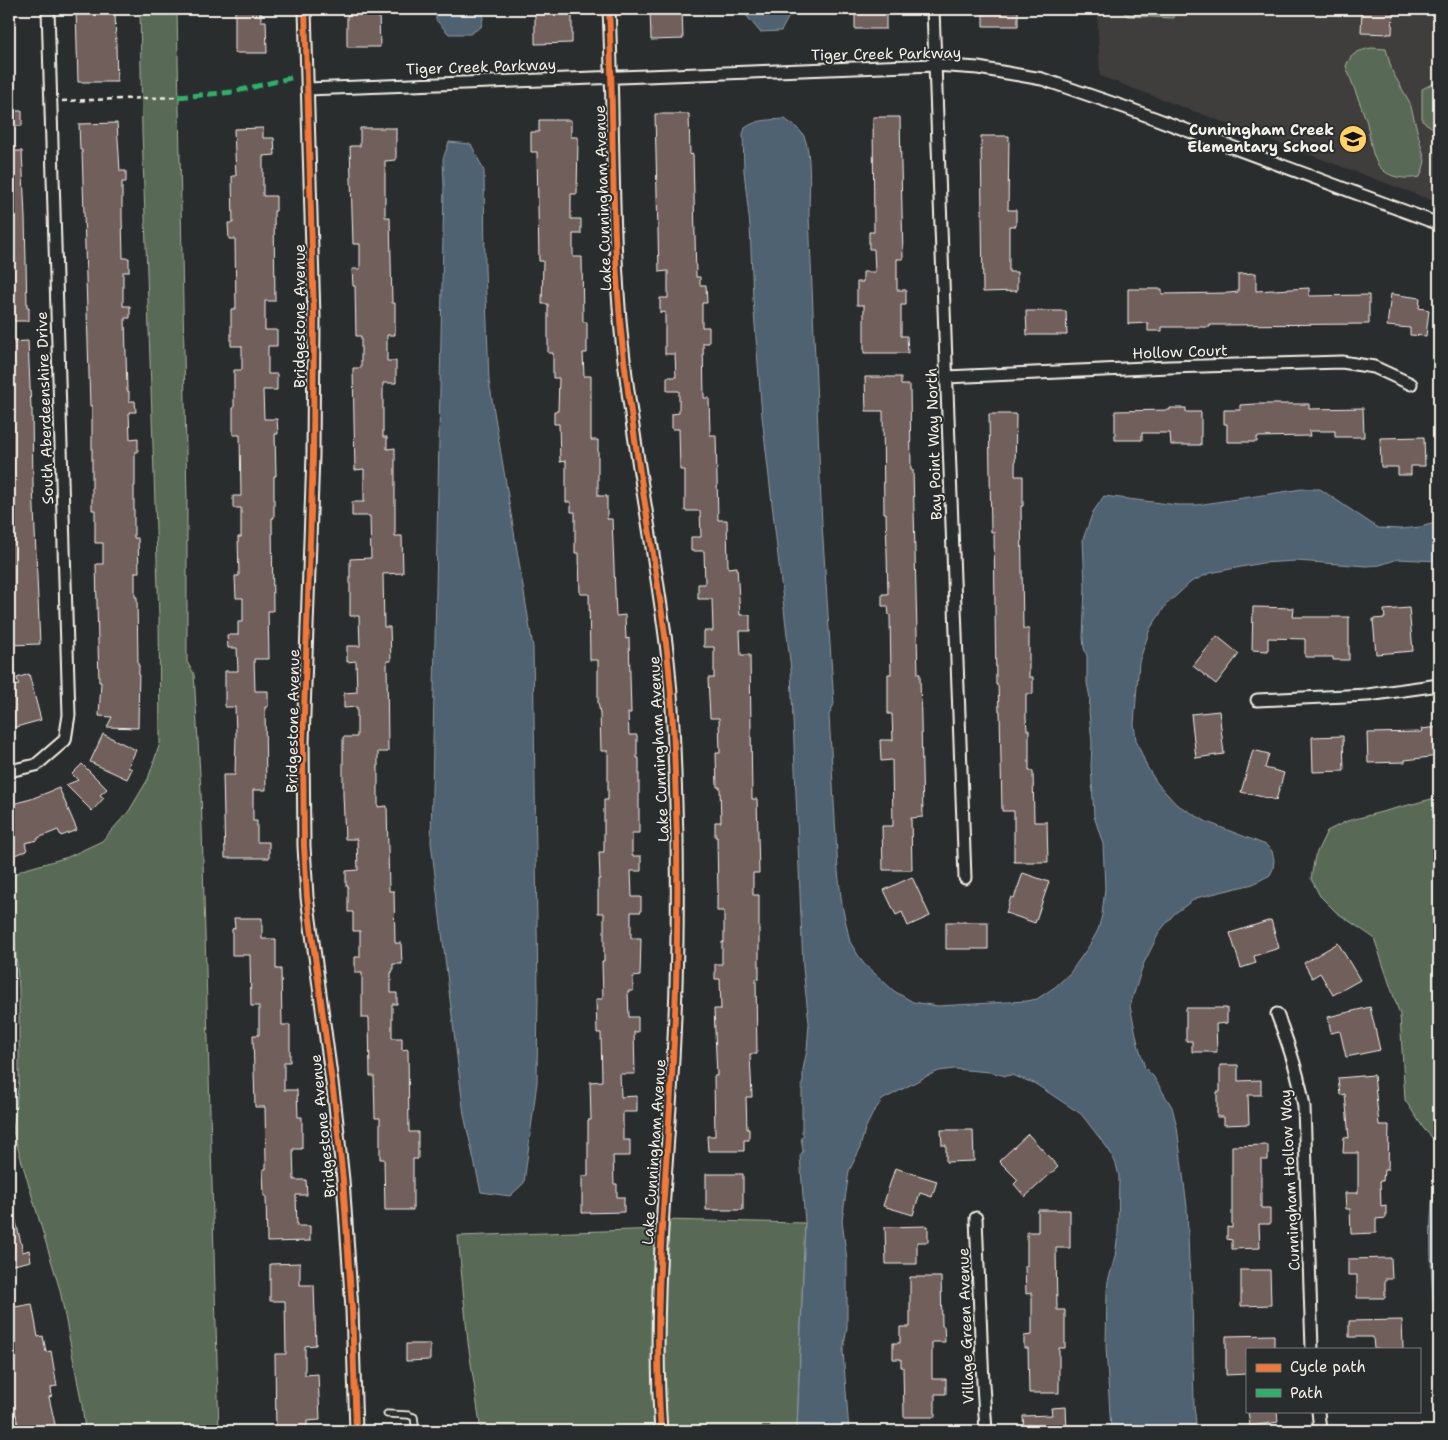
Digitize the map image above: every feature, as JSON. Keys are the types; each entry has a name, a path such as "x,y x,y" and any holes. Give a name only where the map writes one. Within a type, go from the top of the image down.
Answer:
{"street":[{"name":"South Aberdeenshire Drive","path":"9,771 36,765 65,740 69,715 48,9"},
{"name":"Bridgestone Avenue","path":"304,9 314,318 313,455 303,742 304,846 308,897 343,1180 352,1309 356,1431"},
{"name":"Lake Cunningham Avenue","path":"609,9 617,262 621,328 636,456 656,575 672,696 677,945 673,1058 659,1263 658,1341 661,1431"},
{"name":"Bay Point Way North","path":"933,9 965,878"},
{"name":"Tiger Creek Parkway","path":"307,89 935,65 978,68 1042,79 1439,224"},
{"name":"Hollow Court","path":"946,377 1342,362 1374,367 1411,384"},
{"path":"1257,700 1368,695 1439,685"},
{"name":"Cunningham Hollow Way","path":"1277,1014 1293,1056 1300,1081 1304,1107 1312,1348"},
{"name":"Village Green Avenue","path":"976,1218 986,1431"},
{"path":"1318,1412 1320,1431"}],"lane":[{"path":"387,1414 408,1414 414,1417 416,1431"}],"path":[{"path":"51,101 178,97"}],"shaded area":[{"name":"Cunningham Creek Elementary School","path":"1097,9 1439,9 1439,203 1100,76"}],"green space":[{"path":"140,9 177,9 187,500 187,662 194,674 201,791 219,1431 85,1431 82,1405 60,1290 13,1132 19,1080 19,989 9,879 22,870 68,857 102,841 129,811 148,779 160,743 159,617 142,131"},
{"path":"1125,9 1175,9 1174,18 1128,16 1125,14"},
{"path":"1371,48 1386,49 1392,71 1410,103 1425,161 1420,177 1395,177 1380,167 1374,156 1366,120 1346,66 1355,53"},
{"path":"1434,83 1439,85 1439,127 1433,128 1422,121 1422,89"},
{"path":"1439,797 1439,1145 1424,1129 1405,1100 1400,1015 1374,938 1336,912 1320,896 1311,879 1315,856 1327,831 1347,821"},
{"path":"662,1220 805,1223 797,1431 481,1431 468,1343 458,1236 661,1229"}],"water":[{"path":"436,9 485,9 481,27 470,34 449,34 436,20"},
{"path":"741,9 793,9 781,31 760,32"},
{"path":"785,119 799,130 805,138 809,159 809,215 822,525 834,704 829,715 838,871 842,905 850,942 863,963 894,991 913,1002 938,1006 1037,999 1055,987 1070,973 1098,930 1105,888 1103,844 1094,816 1090,698 1087,683 1087,656 1083,637 1085,587 1083,539 1093,512 1104,496 1177,505 1197,505 1302,489 1320,489 1378,528 1401,529 1439,522 1438,561 1398,559 1380,565 1367,566 1296,561 1262,563 1210,573 1191,582 1166,605 1150,629 1139,662 1134,724 1136,740 1147,767 1157,783 1176,804 1207,822 1266,845 1272,851 1274,860 1270,875 1253,884 1196,898 1174,914 1160,931 1143,965 1130,1006 1145,1068 1153,1076 1172,1107 1177,1127 1187,1207 1192,1294 1194,1406 1197,1431 1111,1431 1106,1346 1107,1291 1115,1257 1118,1233 1119,1176 1116,1164 1109,1150 1081,1114 1034,1083 1011,1075 1006,1076 990,1072 954,1069 939,1071 927,1076 882,1100 865,1129 859,1151 849,1171 842,1221 847,1260 847,1328 843,1351 849,1431 797,1431 805,1223 800,1156 803,1151 801,1137 804,1135 802,1132 802,1084 809,1023 803,968 791,670 762,416 743,134 745,128 754,123 764,120"},
{"path":"449,142 471,144 484,171 489,381 533,647 538,992 537,1082 524,1183 510,1196 481,1192 464,1115 431,842 443,159"},
{"path":"1439,1176 1439,1359 1431,1264 1431,1235 1434,1188"}],"building":[{"path":"76,9 115,9 117,82 78,82"},
{"path":"235,9 261,9 261,21 266,21 267,53 235,53"},
{"path":"572,9 572,43 535,44 535,10"},
{"path":"650,9 682,9 683,39 651,40"},
{"path":"855,9 886,9 886,29 855,29"},
{"path":"983,9 1018,9 1018,26 983,26"},
{"path":"1362,9 1393,9 1392,34 1361,33"},
{"path":"379,14 380,47 347,47 347,15"},
{"path":"9,111 22,111 22,126 9,126"},
{"path":"655,114 689,114 690,155 693,154 696,277 700,277 700,285 706,285 707,303 702,303 702,327 709,327 709,343 703,343 704,398 709,398 710,435 716,435 718,520 727,520 728,568 737,567 740,615 750,615 750,631 740,631 741,655 750,655 752,799 757,799 759,873 753,873 753,895 759,895 759,979 756,979 757,1054 750,1054 752,1097 746,1097 749,1140 744,1140 744,1151 708,1151 707,1136 715,1136 714,1076 717,1076 714,1009 721,1009 720,979 715,979 715,964 722,964 722,942 724,942 724,911 717,911 717,837 715,837 715,822 721,822 720,787 717,787 716,753 720,753 719,718 710,718 708,678 714,678 714,647 704,647 704,631 713,631 712,599 698,599 698,584 705,584 704,551 691,551 691,537 701,537 700,511 685,511 685,470 680,470 679,429 672,429 672,414 679,413 679,391 667,391 667,377 676,377 675,354 665,354 665,312 660,313 660,298 668,298 668,271 659,272"},
{"path":"873,117 900,117 903,259 897,259 897,290 906,290 906,305 901,305 901,336 907,336 908,353 864,353 864,305 857,305 857,282 863,282 863,272 875,272 874,249 869,249 869,232 874,232"},
{"path":"539,120 571,120 571,137 578,137 577,194 571,194 571,219 581,219 581,234 573,234 573,257 582,257 583,322 587,322 587,353 583,353 584,376 591,376 591,440 598,440 598,496 607,496 607,519 612,519 616,616 625,615 626,639 629,638 631,713 628,713 629,735 637,735 637,758 639,758 639,833 632,833 632,856 641,856 641,871 631,871 632,897 641,897 641,912 631,912 631,938 641,938 640,976 633,977 633,991 628,991 629,1017 638,1017 638,1032 634,1032 635,1074 620,1074 621,1097 637,1096 637,1112 623,1112 623,1140 630,1140 630,1156 613,1156 614,1184 617,1184 617,1197 624,1197 624,1212 582,1213 582,1176 588,1176 588,1120 591,1120 590,1082 602,1081 601,1033 597,1033 596,999 603,999 604,913 598,913 598,879 600,879 599,852 604,852 604,800 608,800 608,751 601,751 598,660 590,660 589,594 580,594 579,553 575,553 575,512 571,512 571,502 566,502 566,461 560,462 559,424 554,424 554,411 558,411 559,378 553,378 553,353 548,353 548,304 542,304 543,261 539,261 537,152 531,152 531,132 539,132"},
{"path":"117,123 120,171 126,171 126,182 122,182 122,217 123,258 129,258 129,272 123,272 123,306 130,306 130,318 125,318 127,391 129,391 129,401 135,401 136,412 129,412 130,439 138,438 138,452 135,452 134,538 138,538 139,572 135,572 139,665 138,728 107,727 112,717 99,716 101,682 99,682 96,564 103,564 103,543 95,543 95,510 92,510 92,406 90,406 82,150 80,150 79,124"},
{"path":"263,128 263,138 274,138 275,155 263,156 263,196 276,196 276,211 274,211 275,301 265,301 265,330 277,330 277,346 268,346 268,374 277,374 277,390 263,390 264,419 277,419 278,434 275,434 276,476 274,476 274,518 272,518 273,611 268,611 269,659 254,659 255,691 268,691 268,707 265,707 266,790 253,790 253,821 257,821 257,842 269,842 269,858 225,858 223,775 235,775 236,734 235,707 225,707 225,671 238,671 237,648 228,648 227,635 238,635 238,622 243,622 243,598 236,598 235,576 239,576 238,537 241,537 241,508 233,508 233,496 241,496 240,435 233,435 233,408 234,370 242,370 242,346 231,346 231,309 236,309 235,239 229,239 228,223 233,223 232,176 236,176 234,129"},
{"path":"360,128 396,128 396,160 385,161 385,217 390,217 392,303 395,303 395,335 387,335 387,361 396,361 396,383 383,383 383,437 387,437 387,449 395,448 395,536 402,536 403,573 383,574 384,627 390,627 391,661 387,661 388,752 378,752 378,807 387,806 389,891 394,891 395,943 401,943 402,964 393,964 393,972 391,972 391,993 397,993 397,1004 392,1004 392,1038 402,1038 402,1050 408,1049 409,1132 418,1132 418,1159 413,1159 413,1210 385,1210 384,1159 380,1159 380,1118 375,1118 374,1076 370,1076 369,1018 362,1018 362,973 355,973 355,957 360,957 360,931 353,931 353,912 348,912 348,886 346,886 346,871 358,870 357,839 345,839 343,794 343,737 357,737 357,707 344,708 344,693 357,692 356,661 347,662 347,646 360,646 359,616 350,616 350,559 371,558 370,516 352,516 352,502 364,502 364,469 355,470 353,368 361,368 361,336 356,336 355,286 353,286 352,269 360,269 360,244 353,244 350,146 360,146"},
{"path":"981,136 1009,136 1008,210 1016,210 1016,226 1009,226 1009,272 1017,272 1017,291 983,292"},
{"path":"9,151 22,151 29,321 9,321"},
{"path":"1256,273 1256,291 1309,288 1309,296 1369,295 1369,324 1210,325 1210,327 1162,327 1162,331 1148,331 1148,323 1128,324 1128,289 1162,289 1162,294 1238,292 1238,274"},
{"path":"1391,294 1420,298 1419,308 1429,310 1426,336 1410,335 1410,328 1387,326"},
{"path":"1026,311 1066,311 1067,335 1027,335"},
{"path":"28,341 40,644 9,645 9,342"},
{"path":"865,377 901,377 901,385 910,385 911,470 913,470 923,817 911,818 912,870 883,870 882,826 893,826 892,760 881,761 880,740 893,740 892,714 888,714 888,674 891,674 890,615 888,606 882,606 882,594 888,594 886,513 884,513 883,411 866,411"},
{"path":"1309,404 1309,409 1363,408 1364,437 1335,437 1335,431 1309,431 1310,436 1257,437 1257,442 1227,442 1227,424 1224,424 1224,410 1240,410 1240,405"},
{"path":"1170,408 1186,408 1186,412 1201,412 1201,445 1171,445 1170,433 1142,433 1142,440 1115,440 1115,411 1170,410"},
{"path":"989,414 1016,414 1015,476 1023,476 1023,506 1021,506 1023,629 1029,629 1029,677 1033,677 1033,694 1026,694 1027,730 1029,730 1029,771 1033,771 1034,822 1047,822 1048,862 1014,862 1014,811 1002,811 1000,711 998,685 996,685 994,532 991,532"},
{"path":"1424,437 1425,466 1411,466 1411,475 1398,475 1398,467 1381,467 1380,438"},
{"path":"1253,607 1294,608 1293,617 1349,617 1349,660 1333,660 1333,657 1305,657 1305,639 1268,638 1268,651 1252,650"},
{"path":"1409,608 1413,651 1376,654 1373,619 1385,618 1384,610"},
{"path":"1217,636 1239,654 1216,684 1193,666"},
{"path":"29,674 41,720 9,729 9,686 19,685 17,678"},
{"path":"1219,711 1224,754 1196,758 1191,714"},
{"path":"1439,727 1439,756 1405,760 1405,762 1368,763 1367,733 1422,732 1421,729"},
{"path":"103,734 136,750 128,767 132,769 127,779 90,762"},
{"path":"1343,736 1344,771 1313,772 1312,737"},
{"path":"1253,750 1269,754 1265,768 1284,773 1276,800 1241,792"},
{"path":"82,764 107,789 100,795 104,798 92,811 66,785 78,780 72,774"},
{"path":"59,788 77,830 61,836 58,830 38,838 38,840 25,843 27,851 14,855 9,836 9,805"},
{"path":"1023,873 1049,882 1035,923 1006,913 1011,897 1014,898"},
{"path":"912,877 930,916 908,926 902,912 896,915 884,890"},
{"path":"234,918 262,918 262,939 276,939 276,969 281,969 282,1025 290,1025 290,1062 284,1062 284,1090 297,1090 298,1117 302,1117 302,1149 293,1149 294,1180 306,1180 307,1195 296,1195 297,1226 310,1226 310,1241 267,1242 266,1196 264,1196 263,1169 266,1169 265,1107 255,1107 253,1035 259,1035 259,1006 251,1006 250,955 232,955 232,929 235,928"},
{"path":"1271,920 1279,948 1254,956 1256,963 1241,968 1230,933"},
{"path":"946,922 988,922 988,949 946,949"},
{"path":"1338,943 1360,980 1333,995 1320,973 1312,978 1304,963"},
{"path":"1370,1007 1380,1050 1346,1057 1340,1031 1331,1033 1328,1017"},
{"path":"1186,1008 1227,1008 1227,1023 1216,1024 1217,1052 1192,1052 1192,1041 1186,1041"},
{"path":"1220,1065 1238,1065 1238,1081 1261,1080 1261,1095 1248,1095 1249,1124 1224,1125 1224,1117 1217,1117 1217,1092 1220,1092"},
{"path":"1374,1075 1379,1125 1389,1125 1388,1170 1384,1170 1383,1181 1380,1181 1381,1206 1386,1205 1386,1218 1376,1219 1376,1233 1351,1234 1350,1209 1346,1209 1345,1193 1358,1193 1358,1153 1343,1153 1344,1137 1349,1138 1345,1094 1340,1095 1338,1078"},
{"path":"941,1130 973,1130 974,1161 946,1162 946,1145 942,1145"},
{"path":"1028,1134 1058,1167 1025,1197 1014,1184 1018,1180 999,1161"},
{"path":"1268,1145 1268,1160 1261,1160 1261,1208 1270,1208 1270,1224 1259,1224 1260,1248 1232,1249 1232,1240 1227,1239 1227,1227 1232,1228 1232,1146"},
{"path":"895,1168 937,1181 932,1197 920,1193 913,1215 883,1206"},
{"path":"706,1174 743,1174 743,1210 706,1210"},
{"path":"13,1209 23,1252 29,1250 31,1261 9,1266 9,1210"},
{"path":"1038,1210 1070,1210 1070,1248 1056,1248 1057,1310 1065,1310 1065,1348 1059,1348 1059,1393 1029,1393 1028,1348 1024,1348 1024,1336 1032,1335 1032,1293 1026,1294 1025,1266 1027,1266 1027,1232 1038,1232"},
{"path":"928,1226 928,1242 917,1242 917,1264 886,1264 885,1227"},
{"path":"1391,1258 1392,1279 1385,1279 1385,1298 1357,1298 1357,1275 1348,1275 1348,1259"},
{"path":"300,1263 300,1285 314,1285 316,1345 305,1346 305,1375 318,1374 320,1420 307,1421 307,1431 276,1431 275,1354 286,1354 285,1301 270,1301 270,1264"},
{"path":"1241,1270 1270,1270 1271,1305 1241,1306"},
{"path":"910,1277 941,1277 942,1326 944,1326 945,1342 932,1342 932,1379 946,1379 946,1394 935,1394 935,1417 904,1417 903,1367 901,1367 901,1359 893,1359 893,1343 900,1343 900,1327 910,1327"},
{"path":"32,1304 38,1337 43,1336 46,1352 51,1351 57,1386 51,1387 52,1396 49,1397 56,1429 19,1431 9,1379 9,1321 11,1321 9,1308"},
{"path":"1402,1320 1403,1348 1374,1348 1373,1337 1349,1337 1349,1321"},
{"path":"1274,1335 1274,1348 1246,1348 1246,1374 1226,1375 1226,1336"},
{"path":"406,1344 430,1344 430,1360 406,1361"},
{"path":"1066,1407 1067,1431 1024,1431 1023,1416 1052,1415 1051,1408"},
{"path":"1248,1412 1277,1412 1278,1422 1250,1426"}],"marked path":[{"path":"178,97 233,92 294,77"}],"cycle path":[{"path":"305,9 314,318 313,455 303,742 304,846 307,897 335,1105 343,1180 352,1309 356,1431"},
{"path":"609,9 614,210 621,331 625,371 667,651 675,767 677,948 673,1059 659,1291 658,1338 661,1431"}],"place":[{"name":"Cunningham Creek Elementary School","path":"1353,139"}]}
